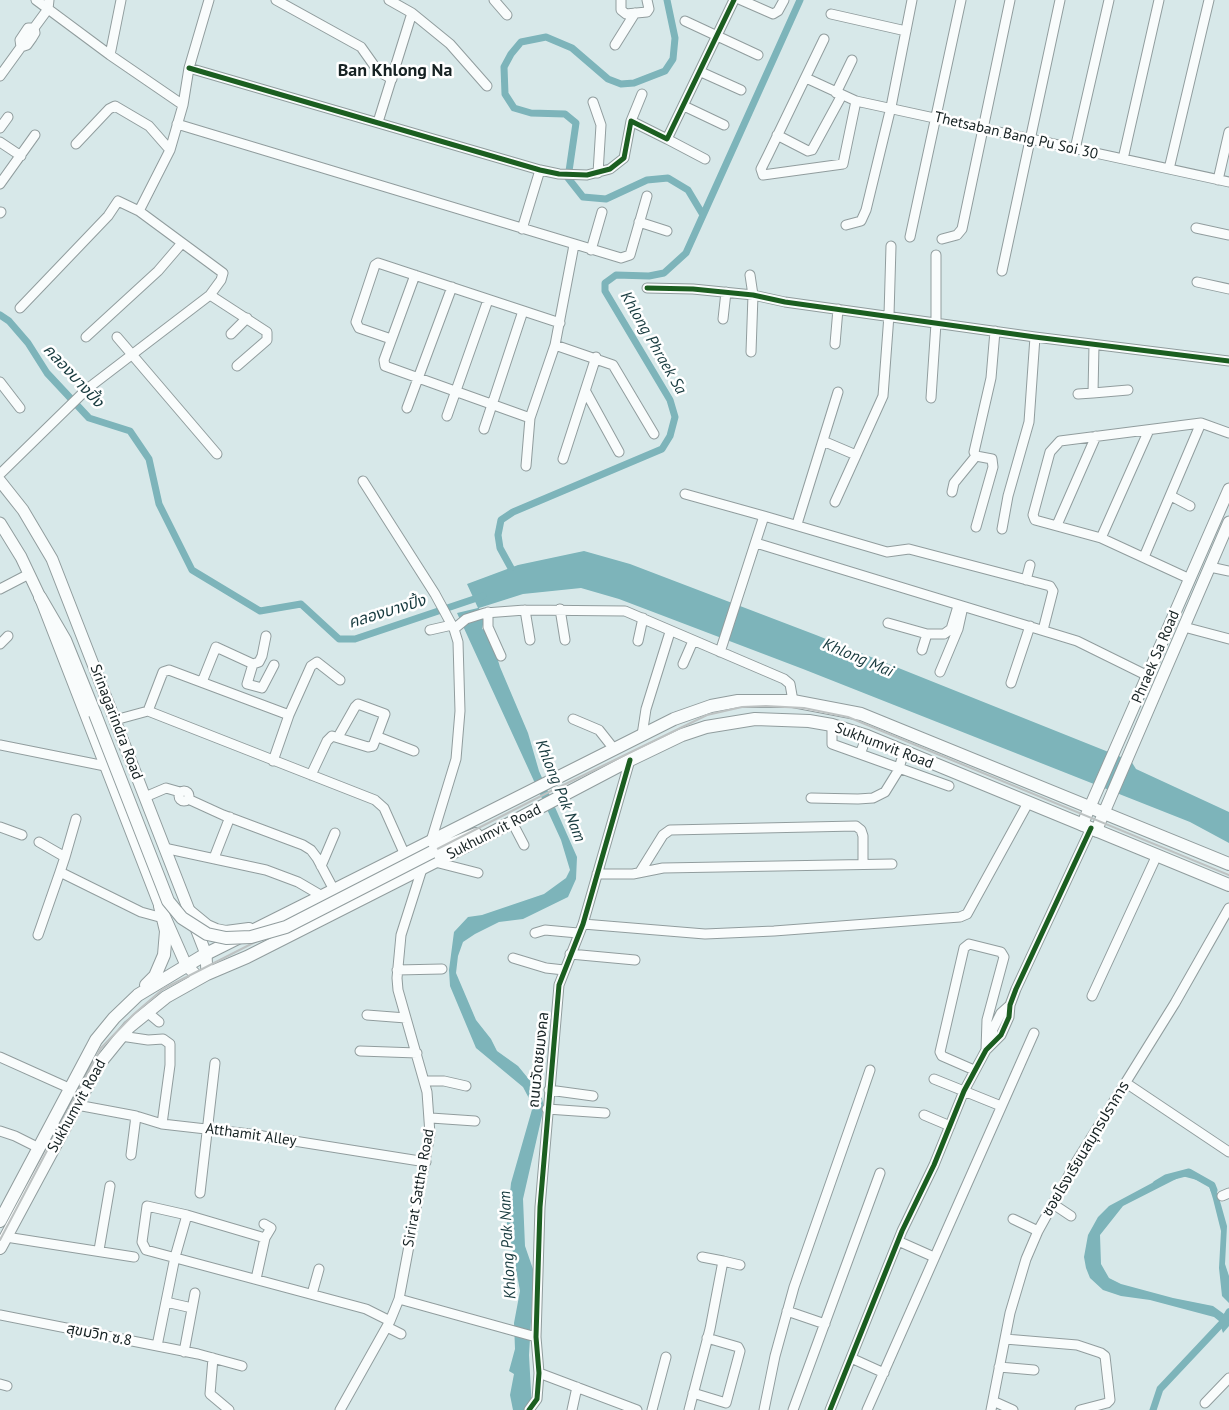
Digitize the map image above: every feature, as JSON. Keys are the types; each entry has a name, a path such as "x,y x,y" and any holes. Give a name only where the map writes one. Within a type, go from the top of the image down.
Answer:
{"highway":[{"path":"40,597 65,640 168,901 182,918 207,934 226,938 251,937 286,927 433,852"},
{"name":"Sukhumvit Road","path":"3,1243 99,1064 121,1036 166,996 422,869 433,852 515,799 674,719 711,706 738,701 793,701 860,714 1229,864"},
{"name":"Sukhumvit Road","path":"0,1221 69,1088 104,1029 138,995 206,954 405,855 433,852 461,839 500,829 630,760 682,735 730,722 781,719 832,725 867,736 1229,885"},
{"path":"1157,855 1164,837"},
{"path":"138,995 155,976 164,955 166,936 161,912"},
{"path":"190,912 207,926 216,930 226,932 257,928"},
{"path":"238,938 237,950 247,957"},
{"path":"138,995 145,994 150,998 151,1007 147,1012"}],"main road":[{"name":"Srinagarindra Road","path":"0,482 33,526 52,559 206,954 203,976 186,965 161,912 40,597 0,523"},
{"name":"Phraek Sa Road","path":"1090,828 1091,807 1098,789 1229,488"},
{"name":"Phraek Sa Road","path":"1090,828 1104,812 1112,796 1229,522"},
{"path":"149,878 156,884 164,885 171,880 174,873"}],"street":[{"path":"36,0 49,4 110,55 183,104"},
{"path":"110,55 121,0"},
{"path":"139,211 170,150 183,104 189,68 209,0"},
{"path":"276,0 361,47 378,71 392,79"},
{"path":"389,0 412,13 450,44 487,86"},
{"path":"494,0 507,15"},
{"path":"622,0 620,6 623,13 648,11 647,0"},
{"path":"666,139 684,106 734,0"},
{"path":"741,0 773,14 778,11 784,0"},
{"path":"846,225 856,223 863,218 890,107 912,0"},
{"path":"910,237 961,0"},
{"path":"942,239 958,235 962,229 1010,0"},
{"path":"1002,270 1029,137 1060,0"},
{"path":"1075,149 1109,0"},
{"path":"1123,159 1159,0"},
{"path":"1169,169 1208,0"},
{"path":"0,76 21,47 27,45 35,33 34,28 49,4"},
{"path":"378,122 412,13"},
{"path":"615,45 635,13"},
{"path":"831,14 906,31"},
{"path":"685,21 758,55"},
{"path":"824,39 761,169 763,175 843,164 856,101"},
{"path":"778,134 808,151 812,150 839,94 852,60"},
{"path":"189,68 540,170 576,175 598,173 620,163 624,158 631,121 642,94"},
{"path":"700,72 742,90"},
{"name":"Thetsaban Bang Pu Soi 30","path":"806,78 856,101 1029,137 1075,149 1229,182"},
{"path":"593,102 601,125 598,173"},
{"path":"76,144 109,109 115,106 149,126 170,150"},
{"path":"684,106 724,125"},
{"path":"0,128 8,117"},
{"path":"631,121 705,159"},
{"path":"177,124 621,258 628,256 647,196"},
{"path":"1218,180 1229,132"},
{"path":"0,184 35,135"},
{"path":"0,142 20,156"},
{"path":"522,229 540,170"},
{"path":"0,474 60,413 87,389 210,294 221,280 222,270 139,211 120,201 116,202 108,216 20,308"},
{"path":"591,250 602,212"},
{"path":"639,222 667,231"},
{"path":"1196,228 1229,235"},
{"path":"86,337 158,271 182,243"},
{"path":"526,466 530,418 555,345 574,245"},
{"path":"835,502 883,396 889,315 891,246"},
{"path":"931,398 936,323 936,255"},
{"path":"391,339 360,328 356,322 375,265 380,263 560,323"},
{"path":"415,275 384,360 385,366 530,418"},
{"path":"750,275 753,295 751,352"},
{"path":"1197,282 1229,289"},
{"path":"406,408 419,379 452,288"},
{"path":"646,288 693,289 753,295 1035,337 1229,361"},
{"path":"723,320 726,292"},
{"path":"210,294 265,329 268,336 267,340 237,366"},
{"path":"447,416 488,300"},
{"path":"835,344 838,309"},
{"path":"484,429 524,311"},
{"path":"231,334 247,318"},
{"path":"976,456 974,452 991,378 995,331"},
{"path":"117,337 217,454"},
{"path":"1002,529 1008,496 1029,422 1035,337"},
{"path":"1093,393 1094,344"},
{"path":"555,345 608,362 618,371 654,434"},
{"path":"563,459 596,357"},
{"path":"0,382 20,408"},
{"path":"1078,394 1128,390"},
{"path":"586,392 619,452"},
{"path":"797,524 838,392"},
{"path":"1144,557 1201,423"},
{"path":"1190,579 1101,538 1035,520 1032,515 1050,452 1060,441 1201,423 1229,433"},
{"path":"1101,538 1149,430"},
{"path":"1057,525 1096,436"},
{"path":"823,441 856,456"},
{"path":"952,492 954,483 976,456"},
{"path":"976,456 992,460 993,462 976,527"},
{"path":"363,480 454,625 460,652 460,711 457,749 433,852 478,873"},
{"path":"685,494 797,524 887,552 909,549 1052,588 1043,630"},
{"path":"1171,496 1190,506"},
{"path":"721,648 764,516"},
{"path":"756,543 960,607 1077,641 1148,676"},
{"path":"1026,580 1030,565"},
{"path":"1210,567 1229,571"},
{"path":"0,589 29,574"},
{"path":"888,623 928,634 948,632 960,607"},
{"path":"940,672 958,629 960,607"},
{"path":"430,630 454,625 471,616 487,612 560,609 619,610 643,618 693,641 721,648 788,681 793,701"},
{"path":"560,609 565,640"},
{"path":"525,610 530,640"},
{"path":"487,612 488,627 501,656"},
{"path":"638,641 643,618"},
{"path":"1011,683 1030,626"},
{"path":"1184,627 1229,639"},
{"path":"642,735 646,709 670,632"},
{"path":"922,650 928,634"},
{"path":"0,644 8,636"},
{"path":"266,636 262,656 258,662 253,664 247,684 262,688 274,665"},
{"path":"683,664 693,641"},
{"path":"202,682 216,647 253,664"},
{"path":"273,761 289,715 308,670 314,664 321,664 340,680"},
{"path":"148,711 164,670 170,670 289,715"},
{"path":"311,775 327,741 332,736 371,748 378,737 385,714 358,704 338,737"},
{"path":"115,720 148,711 380,804 405,855"},
{"path":"573,720 599,730 614,749"},
{"path":"832,725 832,744 949,786"},
{"path":"860,754 867,736"},
{"path":"378,737 414,751"},
{"path":"0,745 105,766"},
{"path":"811,798 873,798 885,792 890,786 904,752"},
{"name":"ถนนวัดชยมงคล","path":"531,1408 538,1399 539,1373 534,1336 540,1207 558,994 564,970 578,932 583,924 630,760"},
{"path":"145,796 166,788 180,792 186,791 188,799 230,818 303,844 311,850 334,890"},
{"path":"583,924 705,934 953,918 967,914 1028,803"},
{"path":"214,858 230,818"},
{"path":"38,935 76,819"},
{"path":"518,820 524,845"},
{"path":"640,872 663,835 670,830 856,826 861,830 863,836 863,864"},
{"path":"0,827 22,835"},
{"path":"830,1410 898,1241 964,1091 989,1046 993,1029 1001,1013 1010,1005 1090,828"},
{"path":"321,866 335,833"},
{"path":"39,842 65,857"},
{"path":"164,848 214,858 284,876 322,896"},
{"path":"1092,996 1157,855"},
{"path":"597,874 640,872 663,868 892,864"},
{"name":"Sirirat Sattha Road","path":"340,1410 388,1324 399,1299 426,1162 431,1118 424,1080 398,990 397,970 401,936 422,869"},
{"path":"60,872 142,912 161,912"},
{"name":"ซอยโรงเรียนสมุทรปราการ","path":"992,1406 1005,1339 1021,1276 1038,1231 1075,1164 1126,1083 1229,908"},
{"path":"535,933 545,930 578,932"},
{"path":"974,1070 942,1056 940,1052 964,948 969,944 1001,952 1004,957 987,1020 989,1046"},
{"path":"570,954 635,960"},
{"path":"513,958 546,968 564,970"},
{"path":"397,970 442,969"},
{"path":"147,1012 159,1022"},
{"path":"367,1015 406,1018"},
{"path":"867,1410 1034,1033"},
{"path":"121,1036 148,1040 163,1039 170,1044 170,1065 162,1124"},
{"path":"360,1051 417,1053"},
{"path":"0,1057 69,1088"},
{"path":"200,1193 215,1064"},
{"path":"764,1410 787,1311 822,1204 870,1070"},
{"path":"934,1079 1001,1106"},
{"path":"424,1080 444,1081 466,1086"},
{"path":"1126,1083 1229,1152"},
{"path":"549,1090 593,1096"},
{"name":"Atthamit Alley","path":"76,1105 136,1116 162,1124 207,1128 426,1162"},
{"path":"547,1109 605,1113"},
{"path":"924,1115 950,1126"},
{"path":"131,1155 136,1116"},
{"path":"431,1118 475,1121"},
{"path":"0,1131 39,1148"},
{"path":"793,1410 880,1173"},
{"path":"99,1250 110,1186"},
{"path":"1053,1204 1071,1216"},
{"path":"265,1238 187,1215 149,1206 145,1208 142,1247 366,1309 401,1334"},
{"path":"157,1346 187,1215"},
{"path":"1013,1219 1038,1231"},
{"path":"256,1279 265,1238 271,1228 264,1224"},
{"path":"898,1241 934,1257"},
{"path":"3,1243 99,1250 134,1256"},
{"path":"702,1257 740,1265"},
{"path":"689,1410 707,1338 723,1261"},
{"path":"312,1294 319,1269"},
{"path":"184,1352 195,1293"},
{"path":"399,1299 534,1336"},
{"path":"166,1302 192,1308"},
{"path":"787,1311 825,1324"},
{"name":"สุขมวิท ซ.8","path":"0,1315 157,1346 242,1366"},
{"path":"693,1394 726,1402 740,1351 738,1347 707,1338"},
{"path":"1005,1339 1077,1345 1105,1356 1110,1400 1107,1403 1080,1410"},
{"path":"652,1410 666,1357"},
{"path":"213,1358 210,1394 229,1410"},
{"path":"851,1358 884,1374"},
{"path":"999,1367 1034,1370"},
{"path":"539,1373 637,1410"},
{"path":"1205,1403 1229,1378"},
{"path":"572,1410 577,1387"},
{"path":"992,1406 1013,1410"}],"water":[{"name":"Khlong Mai","path":"584,551 630,564 816,635 1131,761 1136,769 1229,812 1229,843 1190,822 803,669 619,599 581,588 523,594 479,608 484,620 482,629 489,631 500,667 528,733 539,771 577,857 576,879 568,897 523,919 499,922 463,942 458,956 456,973 476,1020 491,1039 497,1051 518,1066 541,1094 544,1107 523,1199 525,1246 534,1272 529,1355 532,1410 513,1410 510,1395 514,1374 509,1371 515,1349 514,1323 520,1291 511,1242 506,1234 511,1183 533,1106 523,1087 476,1048 450,986 449,970 454,932 468,917 482,915 544,894 566,878 570,870 561,840 457,613 478,608 467,584 518,565"},
{"path":"1191,1173 1212,1185 1218,1194 1227,1226 1225,1264 1229,1276 1229,1303 1222,1296 1219,1268 1221,1231 1213,1199 1209,1186 1197,1180 1182,1176 1123,1206 1100,1235 1101,1264 1109,1278 1121,1284 1173,1298 1213,1306 1224,1314 1229,1308 1229,1326 1223,1333 1219,1321 1214,1317 1150,1300 1121,1296 1103,1290 1090,1278 1086,1268 1084,1257 1088,1235 1098,1217 1109,1206 1152,1183"}],"waterway":[{"path":"667,0 675,38 673,59 665,71 634,83 621,84 608,79 572,48 546,37 521,42 511,54 504,67 505,94 514,108 531,113 565,114 576,123 568,178 583,197 606,199 647,180 668,178 688,190 703,215"},
{"name":"Khlong Phraek Sa","path":"511,568 500,548 498,535 501,520 513,512 662,449 670,436 675,417 670,400 605,291 605,283 616,275 649,276 664,273 686,253 800,0"},
{"name":"คลองบางปิ้ง","path":"0,315 9,321 28,343 47,373 89,418 130,431 149,459 159,504 192,570 260,611 301,604 339,639 355,639 483,596"},
{"path":"1156,1184 1166,1178 1189,1172 1212,1185 1214,1190"},
{"path":"1153,1410 1160,1389 1224,1321 1229,1312"}],"railway":[{"path":"0,1240 101,1048 134,1014 163,989 547,793 707,715 742,707 766,706 804,708 848,717 1229,875"}],"cycle path":[{"path":"189,68 540,170 559,174 587,175 610,169 624,158 631,121 667,139 734,0"},
{"path":"647,288 693,289 753,295 785,302 1035,337 1229,361"},
{"path":"529,1410 537,1399 539,1373 536,1337 540,1207 559,985 583,924 630,760"},
{"path":"830,1410 902,1231 934,1165 964,1091 986,1050 1001,1035 1009,1017 1010,1005 1016,989 1091,828"}],"district":[{"name":"Ban Khlong Na","path":"395,71"}],"water label":[{"name":"Khlong Pak Nam","path":"560,791"},
{"name":"Khlong Pak Nam","path":"508,1245"}]}
